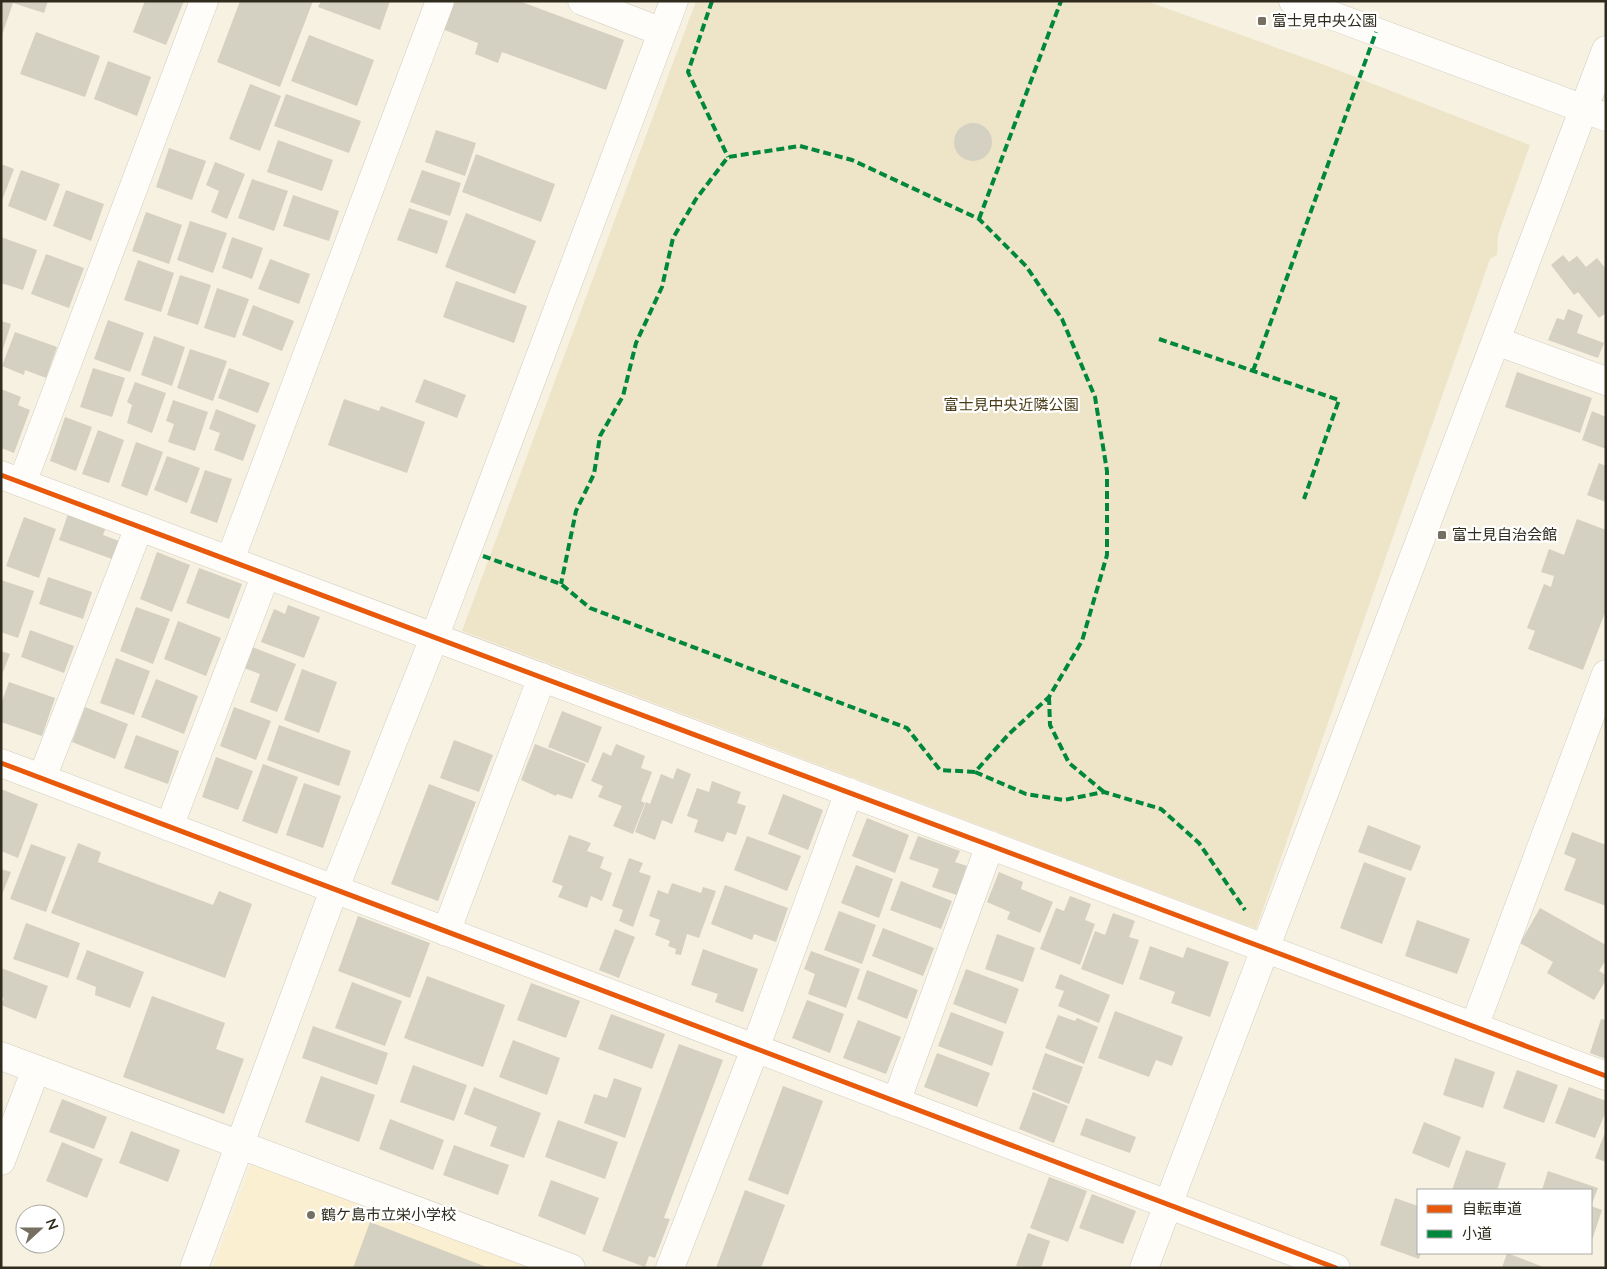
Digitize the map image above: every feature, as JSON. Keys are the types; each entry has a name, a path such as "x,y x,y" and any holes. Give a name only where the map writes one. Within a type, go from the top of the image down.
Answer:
{"street":[{"path":"204,1 12,479 1606,1076"},
{"path":"230,560 440,1"},
{"path":"582,1 662,32"},
{"path":"194,1268 334,890 434,638 674,1"},
{"path":"1293,1 1594,112"},
{"path":"1144,1268 1496,341 1594,112 1606,50"},
{"path":"1496,341 1606,381"},
{"path":"42,778 139,527"},
{"path":"169,827 266,574"},
{"path":"1474,1026 1606,674"},
{"path":"446,932 542,677"},
{"path":"1,763 1336,1268"},
{"path":"670,1268 755,1048 849,792"},
{"path":"896,1102 990,845"},
{"path":"1,1056 571,1268"},
{"path":"1,1161 36,1069"}],"shaded area":[{"name":"鶴ケ島市立栄小学校","path":"252,1162 530,1268 213,1268"}],"green space":[{"name":"富士見中央近隣公園","path":"696,1 1146,1 1322,64 1530,145 1498,235 1497,255 1490,259 1256,929 462,631"}],"building":[{"path":"1,1 48,1 44,13 13,3 2,35"},
{"path":"145,1 184,1 166,45 133,32"},
{"path":"240,1 313,1 280,87 217,62"},
{"path":"321,1 390,1 380,30 318,7"},
{"path":"452,1 519,1 624,40 606,90 502,52 498,63 475,54 478,43 442,29"},
{"path":"36,32 100,56 85,97 20,74"},
{"path":"309,35 374,60 357,106 291,81"},
{"path":"108,61 151,77 137,116 94,99"},
{"path":"250,84 281,96 260,151 229,139"},
{"path":"286,94 361,121 349,153 274,126"},
{"path":"973,123 987,128 992,142 987,156 973,161 959,156 954,142 959,128"},
{"path":"436,130 476,143 465,176 425,162"},
{"path":"278,140 333,160 322,191 267,172"},
{"path":"169,148 206,161 192,200 156,187"},
{"path":"476,154 555,184 541,222 462,192"},
{"path":"215,162 245,174 227,219 211,212 219,191 206,185"},
{"path":"1,164 14,169 1,203"},
{"path":"21,170 60,184 46,221 8,206"},
{"path":"422,170 461,183 450,216 410,202"},
{"path":"252,179 288,191 274,231 238,218"},
{"path":"66,190 104,204 91,241 53,226"},
{"path":"293,195 339,211 329,241 283,226"},
{"path":"409,208 448,221 437,254 397,240"},
{"path":"146,212 182,225 169,264 132,251"},
{"path":"466,213 536,241 515,294 445,267"},
{"path":"190,221 227,233 213,273 177,260"},
{"path":"1,237 37,250 23,290 1,283"},
{"path":"232,237 263,248 252,279 222,268"},
{"path":"46,254 84,268 69,308 31,294"},
{"path":"1563,255 1569,262 1577,256 1586,267 1597,258 1606,269 1606,313 1599,318 1578,292 1574,295 1551,265"},
{"path":"270,259 310,274 299,304 258,289"},
{"path":"138,260 174,273 161,312 124,300"},
{"path":"180,275 211,285 198,325 167,315"},
{"path":"456,281 527,306 514,343 443,317"},
{"path":"217,288 249,299 235,338 204,328"},
{"path":"253,305 294,321 282,351 242,335"},
{"path":"1568,309 1583,315 1577,333 1604,343 1598,358 1548,340 1557,318 1564,320"},
{"path":"108,320 144,333 130,372 94,359"},
{"path":"1,321 11,324 2,352 1,352"},
{"path":"15,332 57,347 46,378 25,370 24,375 2,366"},
{"path":"154,336 185,347 172,386 141,375"},
{"path":"190,349 227,361 213,401 177,388"},
{"path":"93,368 125,378 112,417 80,407"},
{"path":"229,368 270,383 258,413 218,398"},
{"path":"1517,372 1592,398 1580,433 1505,407"},
{"path":"424,379 466,395 457,418 415,402"},
{"path":"135,382 166,393 152,433 127,423 132,405 127,402"},
{"path":"1,389 21,397 18,405 30,410 14,453 1,448"},
{"path":"344,399 379,411 381,406 425,422 407,473 328,445"},
{"path":"173,400 208,412 195,451 168,442 174,424 166,421"},
{"path":"216,409 256,425 243,461 214,450 220,433 209,429"},
{"path":"1592,411 1606,417 1606,449 1582,440"},
{"path":"65,417 92,427 76,471 50,461"},
{"path":"98,430 124,440 109,483 82,474"},
{"path":"136,442 163,452 147,496 121,486"},
{"path":"167,456 200,468 187,503 154,490"},
{"path":"1599,463 1606,466 1606,502 1587,495"},
{"path":"205,470 232,479 217,523 190,513"},
{"path":"68,514 106,527 103,535 119,541 112,559 59,540"},
{"path":"24,517 56,529 39,578 6,566"},
{"path":"1577,519 1606,530 1606,610 1583,670 1528,649 1535,631 1527,628 1544,584 1551,587 1554,576 1541,572 1549,549 1564,555"},
{"path":"157,552 190,565 172,612 140,599"},
{"path":"199,568 242,584 229,619 186,603"},
{"path":"48,577 92,592 83,619 39,604"},
{"path":"1,580 34,591 18,638 1,632"},
{"path":"288,605 320,617 304,658 261,642 274,609 285,614"},
{"path":"136,607 170,619 153,664 120,651"},
{"path":"178,621 221,638 206,676 164,659"},
{"path":"30,630 74,646 64,673 21,657"},
{"path":"252,647 296,664 277,712 250,702 260,674 244,668"},
{"path":"1,651 10,654 1,677"},
{"path":"116,658 150,671 134,715 100,703"},
{"path":"302,669 337,682 319,733 284,720"},
{"path":"156,679 198,696 184,734 141,717"},
{"path":"9,682 55,698 42,736 1,722 1,704"},
{"path":"85,707 128,724 115,759 72,742"},
{"path":"234,707 271,721 256,760 220,746"},
{"path":"562,711 602,727 588,763 548,747"},
{"path":"279,725 351,751 339,786 267,760"},
{"path":"136,735 179,751 168,784 124,768"},
{"path":"454,740 493,755 479,792 440,778"},
{"path":"535,744 586,764 572,799 557,794 556,796 521,780"},
{"path":"616,744 645,756 641,768 652,772 641,801 645,803 633,834 613,826 622,806 598,797 603,786 591,781 603,752 611,756"},
{"path":"216,757 253,771 238,810 202,797"},
{"path":"263,764 298,777 277,834 242,821"},
{"path":"677,768 691,774 672,824 662,820 655,840 635,832 646,802 650,804 661,774 673,779"},
{"path":"712,781 741,792 737,803 746,806 736,835 727,832 723,842 694,832 698,820 687,816 697,788 709,792"},
{"path":"304,783 341,796 323,848 286,835"},
{"path":"429,784 476,802 438,901 391,884"},
{"path":"1,789 38,804 18,858 1,851"},
{"path":"783,794 823,810 808,850 768,834"},
{"path":"867,818 909,835 895,873 852,856"},
{"path":"1368,825 1421,846 1411,871 1358,852"},
{"path":"1572,832 1606,845 1606,906 1564,890 1576,859 1564,854"},
{"path":"569,835 591,843 587,851 604,857 600,868 612,873 602,901 591,896 587,908 558,897 563,886 552,882"},
{"path":"747,836 801,856 787,891 734,870"},
{"path":"918,836 960,851 955,862 967,866 957,895 932,887 939,869 909,859"},
{"path":"78,843 101,852 98,862 213,905 219,891 252,904 225,978 51,913"},
{"path":"31,844 66,857 46,912 10,899"},
{"path":"629,858 643,863 639,872 651,876 633,927 619,921 623,910 612,906"},
{"path":"1364,862 1406,878 1382,944 1340,928"},
{"path":"856,865 893,879 879,918 841,903"},
{"path":"1,869 11,872 1,897"},
{"path":"999,872 1023,882 1021,889 1053,902 1040,933 1007,919 1010,912 987,902"},
{"path":"901,881 952,901 941,929 890,910"},
{"path":"672,883 701,893 703,887 716,891 699,938 687,934 681,955 675,954 676,949 668,946 670,941 655,935 660,920 649,916 658,890 668,894"},
{"path":"725,885 788,908 776,942 754,934 752,940 711,924"},
{"path":"1070,896 1091,904 1085,920 1095,924 1080,965 1040,949 1056,908 1064,911"},
{"path":"1540,908 1606,945 1606,960 1599,971 1606,975 1606,980 1594,1000 1547,973 1553,962 1520,943"},
{"path":"839,911 876,925 862,964 824,950"},
{"path":"1113,913 1135,921 1129,937 1139,940 1123,985 1081,969 1095,931 1105,935"},
{"path":"358,916 430,943 410,998 338,971"},
{"path":"1417,920 1470,939 1457,974 1405,956"},
{"path":"26,923 80,943 68,978 13,959"},
{"path":"883,928 934,948 923,976 872,956"},
{"path":"615,929 635,937 619,978 599,970"},
{"path":"997,934 1035,948 1023,982 985,969"},
{"path":"1150,946 1183,958 1187,947 1229,962 1210,1017 1171,1003 1175,992 1139,979"},
{"path":"703,949 758,969 743,1012 715,1002 718,994 691,985"},
{"path":"87,950 144,972 130,1008 95,995 96,987 76,979"},
{"path":"811,951 860,969 846,1008 808,994 815,974 804,969"},
{"path":"1,968 48,986 36,1019 1,1005 4,998 1,997"},
{"path":"966,969 1019,989 1006,1024 953,1004"},
{"path":"867,970 918,990 907,1019 857,999"},
{"path":"1060,974 1110,995 1099,1023 1058,1006 1064,991 1055,988"},
{"path":"427,976 505,1005 483,1067 404,1038"},
{"path":"352,982 402,1001 385,1046 335,1028"},
{"path":"531,983 580,1001 566,1038 517,1020"},
{"path":"152,996 225,1023 216,1049 244,1059 224,1114 123,1077"},
{"path":"807,1000 844,1014 830,1053 792,1038"},
{"path":"1115,1011 1183,1037 1172,1066 1156,1060 1149,1077 1098,1058"},
{"path":"951,1012 1004,1032 992,1066 938,1046"},
{"path":"611,1014 665,1034 652,1069 598,1049"},
{"path":"1058,1015 1075,1021 1077,1018 1098,1027 1084,1064 1045,1048"},
{"path":"1601,1019 1606,1020 1606,1059 1590,1053"},
{"path":"858,1020 901,1037 886,1074 843,1058"},
{"path":"313,1026 388,1053 377,1085 302,1058"},
{"path":"513,1040 560,1058 547,1095 499,1077"},
{"path":"679,1044 723,1060 664,1218 670,1219 655,1258 649,1256 645,1267 602,1251"},
{"path":"937,1053 990,1073 977,1107 924,1087"},
{"path":"1045,1053 1083,1067 1069,1104 1032,1089"},
{"path":"1455,1058 1495,1072 1483,1108 1443,1095"},
{"path":"413,1065 467,1085 454,1121 400,1102"},
{"path":"1517,1070 1558,1085 1544,1123 1503,1108"},
{"path":"321,1076 375,1095 359,1142 305,1122"},
{"path":"614,1078 642,1088 625,1138 584,1123 594,1094 607,1098"},
{"path":"783,1086 823,1101 788,1195 748,1180"},
{"path":"474,1087 541,1113 524,1158 490,1146 497,1127 464,1114"},
{"path":"1569,1087 1606,1101 1606,1111 1595,1138 1555,1123"},
{"path":"1033,1092 1068,1106 1054,1143 1019,1129"},
{"path":"62,1099 107,1117 94,1149 49,1132"},
{"path":"1086,1118 1136,1137 1130,1153 1080,1135"},
{"path":"390,1119 444,1140 433,1170 379,1149"},
{"path":"558,1120 618,1142 605,1179 545,1157"},
{"path":"1424,1122 1461,1137 1449,1168 1412,1153"},
{"path":"1606,1130 1606,1162 1595,1158"},
{"path":"131,1131 180,1150 168,1182 119,1163"},
{"path":"62,1142 103,1159 87,1198 46,1181"},
{"path":"454,1145 509,1165 498,1195 443,1175"},
{"path":"1466,1150 1506,1163 1497,1189 1452,1189"},
{"path":"1548,1171 1598,1188 1592,1203 1592,1189 1542,1189"},
{"path":"1049,1177 1087,1191 1068,1242 1030,1228"},
{"path":"551,1180 599,1198 585,1235 538,1216"},
{"path":"745,1190 785,1205 761,1268 716,1268"},
{"path":"1092,1194 1136,1211 1123,1244 1079,1228"},
{"path":"1395,1198 1417,1206 1417,1254 1421,1254 1419,1259 1380,1245"},
{"path":"1592,1206 1602,1210 1592,1240"},
{"path":"370,1222 489,1268 353,1268"},
{"path":"1028,1233 1050,1241 1041,1268 1016,1266"},
{"path":"1507,1254 1510,1254 1546,1268 1502,1268"}],"marked path":[{"path":"712,1 688,72 728,157"},
{"path":"979,219 1061,1"},
{"path":"1253,371 1376,32"},
{"path":"483,556 561,584 590,608 907,728 940,770 975,772 1009,734 1049,697 1082,641 1107,555 1107,471 1095,397 1062,319 1026,266 979,219 852,160 800,146 728,157 696,199 673,238 662,287 636,343 623,396 600,436 594,474 576,511 561,584"},
{"path":"1159,339 1339,400 1304,499"},
{"path":"1049,697 1050,725 1069,763 1104,792"},
{"path":"975,772 1026,794 1064,800 1104,792 1161,809 1199,843 1245,910"}],"cycle path":[{"path":"1,475 1606,1076"},
{"path":"1,763 1336,1268"}],"place":[{"name":"富士見中央公園","path":"1262,21"},
{"name":"富士見自治会館","path":"1442,535"},
{"name":"鶴ケ島市立栄小学校","path":"311,1215"}]}
